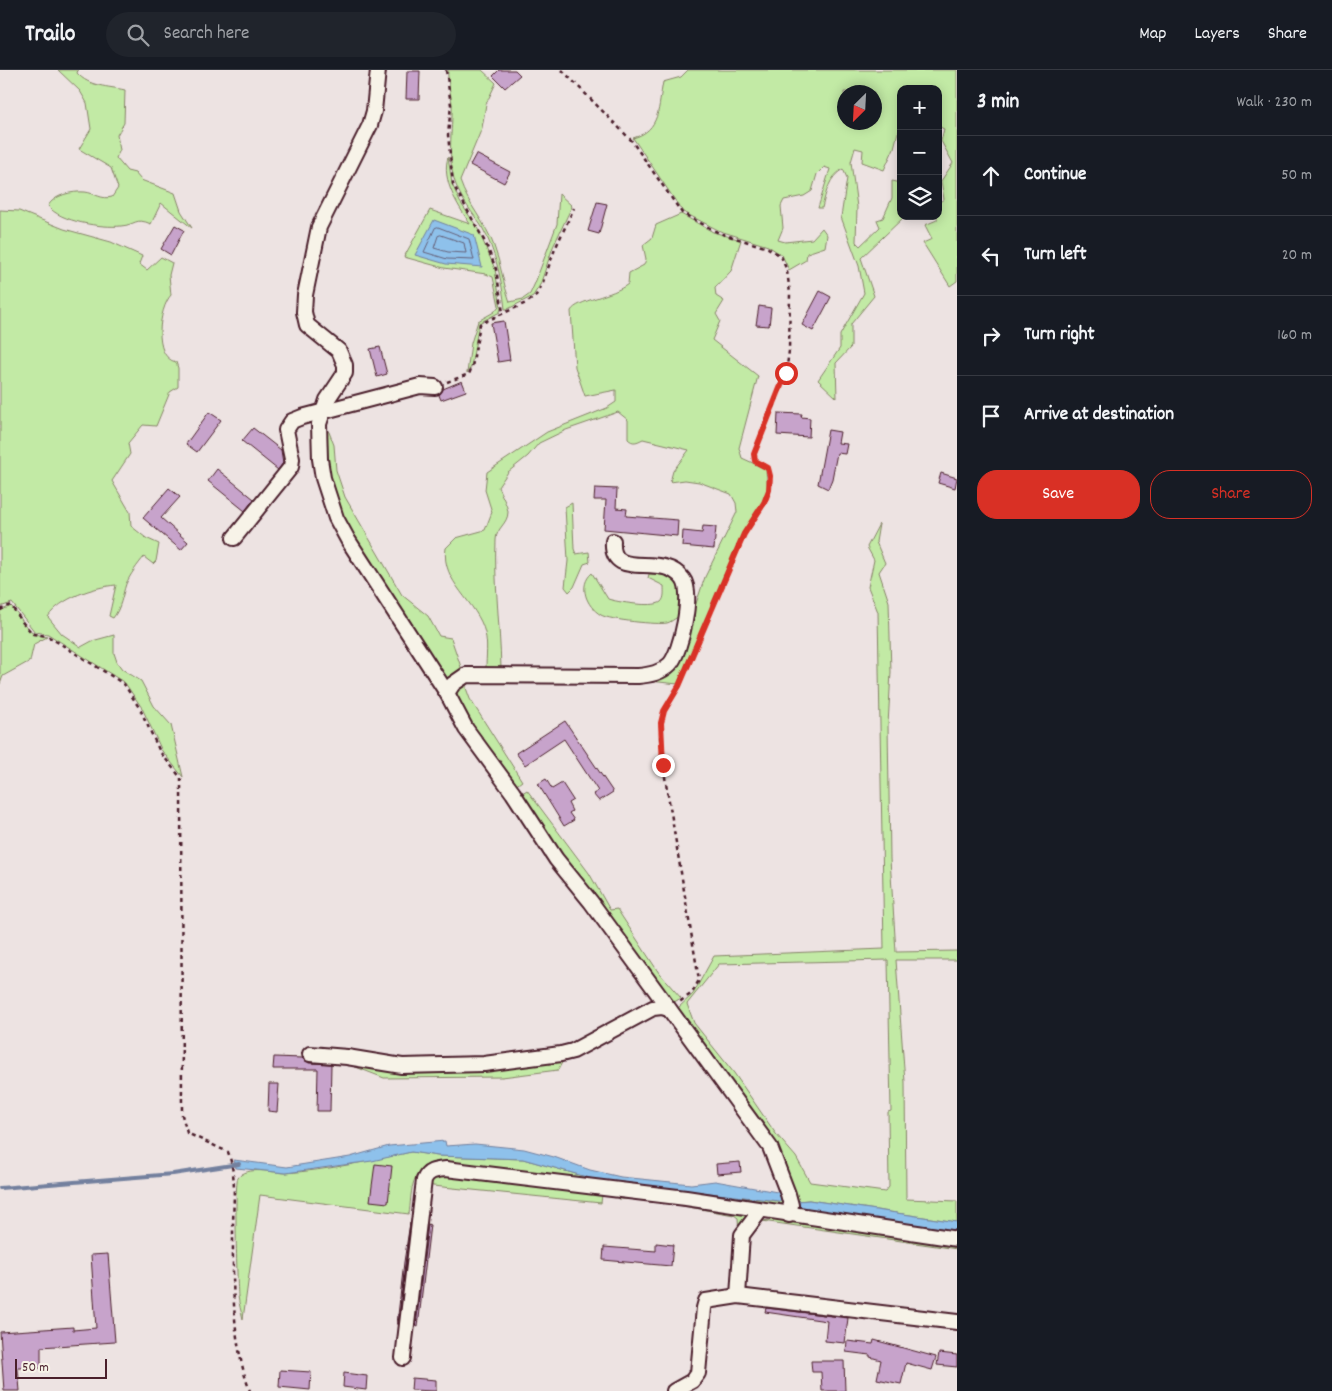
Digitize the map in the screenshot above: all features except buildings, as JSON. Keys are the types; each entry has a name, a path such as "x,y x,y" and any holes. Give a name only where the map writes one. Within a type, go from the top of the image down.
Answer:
{"street":[{"path":"378,70 374,110 370,125 319,227 305,294 304,312 308,325 339,351 346,365 345,372 322,411 319,424 320,459 323,478 336,518 348,540 447,692 466,729 513,793 551,852 591,902 770,1147 789,1205"},
{"path":"234,538 291,467 292,459 286,430 292,422 322,411 420,386 435,387"},
{"path":"447,692 453,684 466,675 638,676 654,674 665,668 678,650 688,600 686,583 674,570 662,566 624,564 617,560 612,553 614,541"},
{"path":"310,1054 402,1066 484,1064 573,1051 653,1008 662,1007 669,1009"},
{"path":"403,1358 424,1180 426,1174 434,1170 446,1169 530,1178 611,1190 686,1198 760,1211 789,1205 957,1239"},
{"path":"738,1296 742,1235 760,1211"},
{"path":"674,1391 692,1381 698,1373 706,1301 738,1296 957,1322"}],"path":[{"path":"446,70 451,105 448,135 453,184 486,244 496,269 503,313"},
{"path":"562,70 631,140 682,213 720,233 768,248 781,256 787,271 790,292 789,351 786,373 754,454 755,461 768,468 770,476 769,490 764,503 744,534 679,686 664,711 661,723 663,765 699,980 692,993 669,1009"},
{"path":"435,387 469,374 480,324 526,303 538,291 574,208"},
{"path":"0,610 11,605 23,623 34,634 47,636 60,643 124,684 140,709 160,752 181,778 182,1115 187,1133 228,1152 233,1164 233,1229 237,1333 242,1370 250,1391"}],"green space":[{"path":"58,70 78,70 77,73 87,81 125,90 124,123 117,135 120,150 116,158 127,171 135,173 141,180 175,193 181,211 192,228 161,203 151,224 138,221 126,225 113,226 93,225 71,220 54,212 48,206 54,199 69,193 85,192 108,198 112,197 118,188 111,168 79,149 91,129 87,103 80,91"},
{"path":"448,70 482,70 496,83 486,104 482,128 460,181 463,190 491,238 510,302 523,299 530,294 535,283 557,224 559,194 572,206 553,247 540,285 533,296 508,309 505,309 500,277 491,246 482,227 461,196 453,175 451,165 452,104"},
{"path":"688,70 957,70 957,281 950,286 923,243 932,239 925,225 942,220 942,200 944,199 942,180 953,163 942,143 944,129 942,128 942,85 897,85 897,136 884,170 862,162 863,150 855,148 851,162 857,207 856,242 860,246 880,227 877,220 883,218 892,198 892,181 897,182 897,220 901,220 861,258 874,296 851,324 851,347 836,363 837,398 818,380 840,348 840,335 864,293 859,266 841,217 847,178 843,169 831,181 822,208 818,208 830,169 824,167 817,174 812,191 804,196 784,200 781,206 783,228 778,240 785,242 812,239 822,228 827,235 825,247 807,253 806,260 789,270 782,255 768,246 720,231 683,212 633,138 649,129 657,116 663,82 681,77"},
{"path":"448,157 452,184 460,202 477,227 495,269 501,308 500,312 479,323 471,367 467,373 471,343 478,321 494,312 499,306 493,277 486,274 444,268 404,257 430,210 470,224 456,201 449,184 446,166"},
{"path":"0,210 19,211 64,229 111,242 142,256 139,264 147,270 161,257 172,263 169,275 171,295 163,310 160,332 163,351 168,358 176,362 178,368 178,387 170,392 156,426 143,425 128,443 130,454 112,481 130,512 131,526 146,538 159,544 156,561 153,564 144,557 139,563 126,584 120,606 113,618 109,616 116,585 98,588 69,599 53,610 48,617 62,634 81,647 92,641 114,635 114,653 117,662 122,669 141,681 154,706 171,725 183,777 162,751 142,708 125,683 48,634 35,632 12,603 0,607"},
{"path":"681,214 713,232 741,240 731,271 715,288 716,296 724,301 716,314 720,321 712,340 758,376 739,448 742,458 766,469 768,489 763,503 742,534 678,684 640,680 647,679 682,645 705,577 737,512 736,503 731,494 699,482 685,480 670,482 673,471 689,450 643,439 632,442 628,439 628,420 618,412 566,430 539,443 528,456 508,472 498,487 508,512 496,540 501,668 486,668 487,646 485,633 475,611 454,582 446,560 446,548 456,538 485,530 492,512 485,490 487,472 547,432 607,408 616,402 616,390 585,396 575,367 571,311 580,304 614,292 628,284 629,273 644,265 646,259 643,245 652,238 656,225"},
{"path":"324,426 329,432 334,445 336,470 345,497 402,595 428,616 439,636 451,638 462,670 449,680 445,679 345,527 329,487"},
{"path":"572,503 574,549 576,554 589,552 590,562 584,564 574,587 569,592 565,587 568,561 565,507"},
{"path":"879,524 876,542 885,563 879,572 889,602 891,672 888,725 890,859 896,952 957,951 957,960 896,960 905,1082 906,1199 957,1201 957,1222 809,1200 797,1201 781,1156 769,1137 678,1013 678,1008 693,994 714,956 884,949 878,612 868,587 874,560 867,547","holes":["888,960 891,1111 888,1112 889,1187 885,1192 810,1182 796,1157 776,1134 734,1073 694,1023 687,1004 719,964"]},
{"path":"592,573 608,599 643,604 657,604 664,597 664,586 648,578 649,574 669,577 678,585 680,598 678,617 667,623 654,623 623,620 601,615 591,606 586,595 585,583"},
{"path":"11,606 29,629 47,637 34,644 30,661 3,676 0,684 0,611"},
{"path":"467,677 466,688 470,699 522,781 514,787 457,702 457,688"},
{"path":"527,790 589,873 610,910 617,909 659,973 681,998 671,1004 556,855 519,795"},
{"path":"565,1057 558,1070 502,1077 384,1078 348,1064 357,1061"},
{"path":"411,1152 438,1156 523,1159 597,1180 787,1202 784,1208 433,1165 425,1167 416,1177 413,1184 409,1214 260,1195 243,1319 238,1296 236,1215 237,1184 238,1178 242,1174 254,1171 302,1172 349,1165"},
{"path":"435,1174 600,1192 602,1195 601,1203 428,1184"},
{"path":"621,1194 743,1212 750,1218 739,1235 738,1218 734,1215 649,1200 618,1199"},
{"path":"798,1206 834,1214 957,1230 957,1236 800,1212"},
{"path":"779,1219 957,1243 957,1249 762,1221"}],"water":[{"path":"434,220 474,235 482,267 446,264 415,255"},
{"path":"445,1141 446,1146 475,1144 524,1149 590,1170 621,1177 691,1184 715,1181 783,1193 787,1202 597,1180 523,1159 438,1156 411,1152 372,1161 286,1173 236,1168 234,1160 287,1167 350,1157 389,1146"},
{"path":"809,1200 957,1222 957,1230 834,1214 798,1206 797,1201"}],"waterway":[{"path":"0,1188 173,1174 239,1164"}],"route":[{"path":"663,765 660,741 664,711 679,686 744,534 764,503 769,490 770,476 768,468 755,461 754,454 760,433 786,373"}]}
